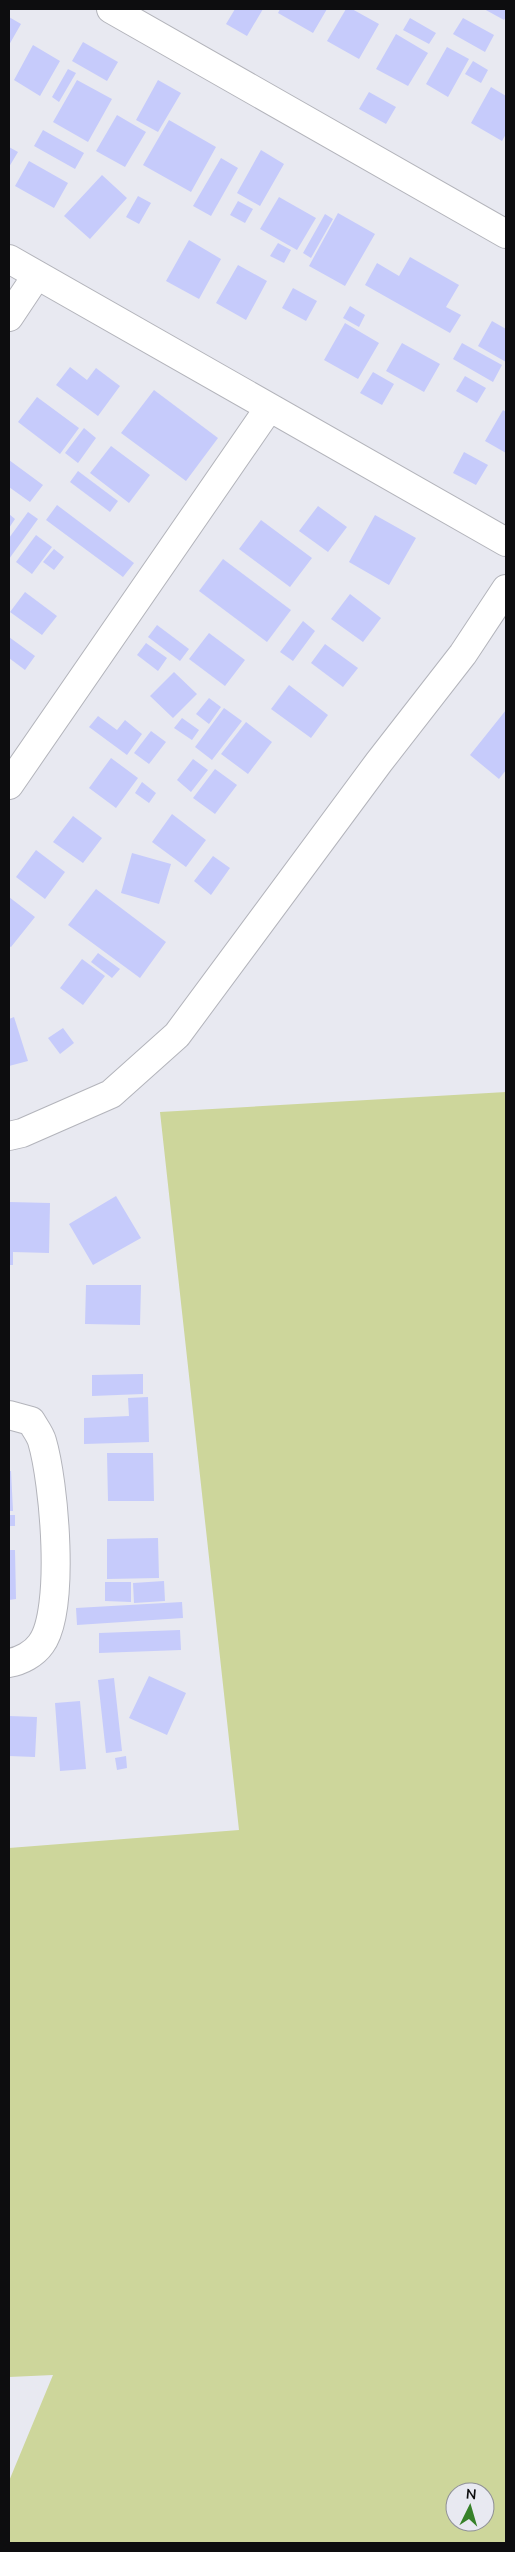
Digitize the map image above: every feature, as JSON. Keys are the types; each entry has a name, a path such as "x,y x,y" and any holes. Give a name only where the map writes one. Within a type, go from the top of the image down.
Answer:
{"street":[{"path":"111,9 506,234"},
{"path":"9,259 506,542"},
{"path":"9,317 37,275"},
{"path":"9,785 270,408"},
{"path":"9,1136 22,1133 111,1094 177,1035 379,762 463,654 506,589"},
{"path":"9,1415 31,1421 42,1440 48,1472 56,1573 51,1618 42,1643 32,1654 9,1662"}],"green space":[{"path":"506,1092 506,2543 9,2543 9,2481 53,2375 9,2377 9,1848 239,1830 160,1112"}],"building":[{"path":"235,9 263,9 247,36 226,24"},
{"path":"280,9 327,9 313,33 278,13"},
{"path":"346,9 352,9 379,24 359,59 327,41"},
{"path":"484,9 506,9 506,17 504,20"},
{"path":"9,17 21,24 9,45"},
{"path":"410,18 436,33 429,44 403,30"},
{"path":"463,18 494,35 485,52 453,34"},
{"path":"396,34 428,53 408,86 376,69"},
{"path":"83,42 118,62 107,81 72,61"},
{"path":"33,45 60,61 40,96 14,80"},
{"path":"447,47 469,59 448,97 426,84"},
{"path":"473,61 488,70 481,83 465,74"},
{"path":"68,69 76,73 59,102 52,97"},
{"path":"77,80 112,99 88,142 53,122"},
{"path":"158,80 181,93 158,132 136,120"},
{"path":"491,87 506,96 506,134 502,141 471,123"},
{"path":"369,92 396,107 386,124 359,109"},
{"path":"117,115 146,132 125,167 96,151"},
{"path":"169,120 216,147 191,192 143,165"},
{"path":"43,130 84,153 75,169 34,146"},
{"path":"9,147 18,152 9,167"},
{"path":"261,150 284,164 260,206 237,193"},
{"path":"221,158 238,168 211,216 193,206"},
{"path":"29,161 68,183 54,208 15,186"},
{"path":"102,175 127,198 90,239 64,216"},
{"path":"138,196 151,203 139,224 126,217"},
{"path":"279,197 316,218 297,250 260,229"},
{"path":"238,201 253,209 245,223 230,215"},
{"path":"338,213 375,234 345,286 309,266"},
{"path":"325,214 333,219 311,258 303,253"},
{"path":"189,240 221,259 199,299 166,281"},
{"path":"278,243 291,250 284,263 270,256"},
{"path":"410,257 459,285 446,307 461,315 450,333 365,285 377,263 399,276"},
{"path":"238,265 267,281 246,320 216,303"},
{"path":"293,288 317,301 306,321 282,308"},
{"path":"350,306 365,315 359,327 343,318"},
{"path":"492,321 506,329 506,362 478,346"},
{"path":"345,323 379,343 358,379 324,360"},
{"path":"402,343 440,364 424,392 386,371"},
{"path":"462,343 502,365 493,382 453,359"},
{"path":"70,367 87,380 96,368 120,386 98,416 56,385"},
{"path":"373,372 394,384 382,405 360,393"},
{"path":"465,376 486,388 477,403 456,391"},
{"path":"154,390 218,438 186,481 121,433"},
{"path":"37,397 79,428 60,454 18,422"},
{"path":"503,410 506,412 506,453 485,441"},
{"path":"84,428 96,438 78,463 65,453"},
{"path":"111,446 150,475 129,503 90,473"},
{"path":"464,452 488,465 476,485 453,473"},
{"path":"9,460 43,485 30,502 9,487"},
{"path":"78,471 118,501 110,512 70,482"},
{"path":"57,505 134,563 123,577 46,520"},
{"path":"318,506 347,527 328,552 299,531"},
{"path":"28,512 38,519 9,559 9,538"},
{"path":"9,514 15,519 9,528"},
{"path":"375,515 416,538 389,585 349,562"},
{"path":"261,520 312,558 290,587 239,549"},
{"path":"36,535 52,547 32,574 16,562"},
{"path":"54,549 64,557 54,570 43,562"},
{"path":"223,559 291,610 267,642 199,591"},
{"path":"25,592 57,616 42,635 10,612"},
{"path":"350,594 381,618 363,642 331,619"},
{"path":"303,621 315,631 293,661 280,652"},
{"path":"157,625 189,649 180,661 148,637"},
{"path":"209,633 245,660 225,686 189,659"},
{"path":"9,637 35,656 25,670 9,658"},
{"path":"146,643 167,658 158,671 137,655"},
{"path":"325,644 358,668 343,687 311,663"},
{"path":"174,672 197,694 173,718 150,696"},
{"path":"289,685 328,715 311,738 271,709"},
{"path":"209,698 221,707 209,724 196,714"},
{"path":"224,708 242,721 212,760 195,747"},
{"path":"506,710 506,770 499,779 470,755"},
{"path":"98,716 117,730 125,720 142,734 127,755 89,727"},
{"path":"182,718 199,730 192,740 174,728"},
{"path":"246,722 272,742 248,774 221,754"},
{"path":"151,731 166,742 149,764 134,753"},
{"path":"111,758 138,778 116,808 89,788"},
{"path":"193,759 208,770 191,792 177,780"},
{"path":"215,769 237,785 215,814 193,798"},
{"path":"142,782 156,793 149,803 135,793"},
{"path":"172,814 206,840 186,867 152,842"},
{"path":"73,816 102,838 83,863 53,842"},
{"path":"36,850 65,872 45,899 16,877"},
{"path":"132,853 171,864 159,904 121,893"},
{"path":"213,856 230,868 211,895 194,881"},
{"path":"96,889 166,942 140,978 68,925"},
{"path":"9,897 35,917 11,947 9,946"},
{"path":"98,953 120,969 112,978 91,962"},
{"path":"82,959 105,976 83,1005 60,988"},
{"path":"14,1017 28,1061 9,1066 9,1019"},
{"path":"63,1028 74,1043 60,1054 48,1038"},
{"path":"116,1196 141,1238 93,1265 69,1224"},
{"path":"9,1202 50,1203 49,1253 13,1252 13,1265 9,1265"},
{"path":"86,1285 141,1285 140,1325 85,1324"},
{"path":"143,1374 143,1394 92,1396 92,1375"},
{"path":"148,1397 149,1442 84,1444 84,1418 129,1416 128,1398"},
{"path":"107,1453 153,1453 154,1501 108,1501"},
{"path":"9,1471 11,1471 13,1511 9,1511"},
{"path":"9,1515 15,1515 15,1526 9,1526"},
{"path":"158,1538 159,1578 107,1579 107,1539"},
{"path":"9,1550 15,1550 16,1599 9,1600"},
{"path":"164,1581 165,1601 134,1603 133,1583"},
{"path":"105,1582 131,1582 131,1602 105,1601"},
{"path":"182,1602 183,1618 77,1625 76,1608"},
{"path":"180,1630 181,1650 99,1653 99,1633"},
{"path":"149,1676 186,1693 167,1735 129,1718"},
{"path":"114,1678 122,1751 106,1753 98,1680"},
{"path":"80,1701 86,1769 60,1771 55,1703"},
{"path":"9,1716 37,1717 35,1757 9,1756"},
{"path":"126,1756 127,1768 117,1770 115,1758"}]}
